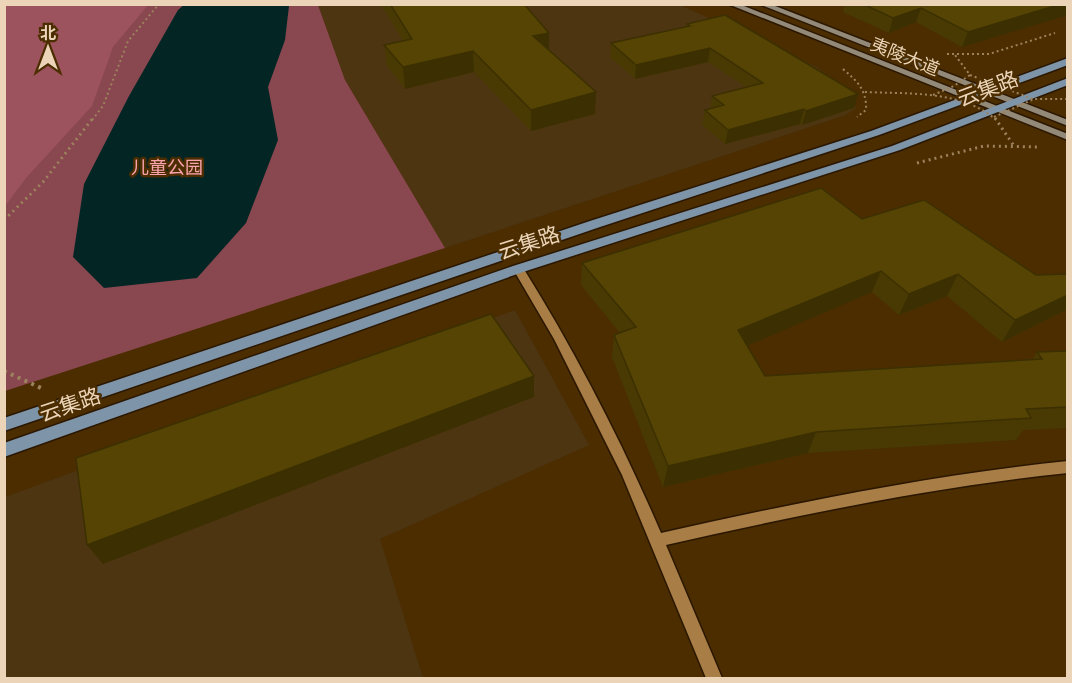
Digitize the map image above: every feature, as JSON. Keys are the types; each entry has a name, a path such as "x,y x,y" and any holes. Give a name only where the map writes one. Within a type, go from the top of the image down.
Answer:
{"main road":[{"name":"夷陵大道","path":"731,4 968,98 994,113 1068,137"},
{"name":"夷陵大道","path":"762,4 1068,123"},
{"name":"云集路","path":"4,425 595,224 874,133 1068,61"},
{"name":"云集路","path":"4,450 518,269 896,148 994,113 1068,81"}],"lane":[{"path":"518,269 560,338 629,475 714,678"},
{"path":"657,540 861,495 951,480 1068,467"}],"path":[{"path":"4,220 43,182 103,106 128,41 159,4"},
{"path":"945,54 988,54 1055,33"},
{"path":"955,55 969,75 1007,91 1034,99 1068,99"},
{"path":"836,66 861,84 867,97 866,110 851,121"},
{"path":"932,96 954,86 969,75"},
{"path":"865,92 932,96 994,113 1034,99"},
{"path":"994,113 1014,146"},
{"path":"909,165 984,146 1040,147 1049,150"},
{"path":"4,371 72,402"}],"shaded area":[{"path":"5,4 148,5 113,47 92,106 26,178 5,206"},
{"path":"318,5 680,5 817,67 837,84 856,108 846,115 445,248 345,80"},
{"path":"515,310 589,445 380,539 423,678 5,678 5,497"}],"green space":[{"name":"儿童公园","path":"4,5 318,5 345,80 445,248 5,391"}],"water":[{"path":"185,4 289,6 285,40 268,87 278,140 246,223 197,278 104,288 73,257 84,184 129,96 178,10"}],"building":[{"path":"390,4 524,4 549,33 533,36 596,92 531,110 473,51 403,67 384,45 412,39"},
{"path":"863,4 1061,4 968,32 921,8 893,18"},
{"path":"725,15 858,94 806,111 804,109 728,130 705,110 724,105 712,96 763,83 710,48 636,65 611,43 690,26 687,24"},
{"path":"821,188 862,219 924,200 1036,275 1068,274 1068,295 1015,320 958,274 909,294 881,271 738,330 765,376 1042,359 1037,352 1068,351 1068,407 1026,409 1031,418 816,432 668,466 614,335 636,327 582,263"},
{"path":"491,314 534,376 87,545 76,458"}]}
